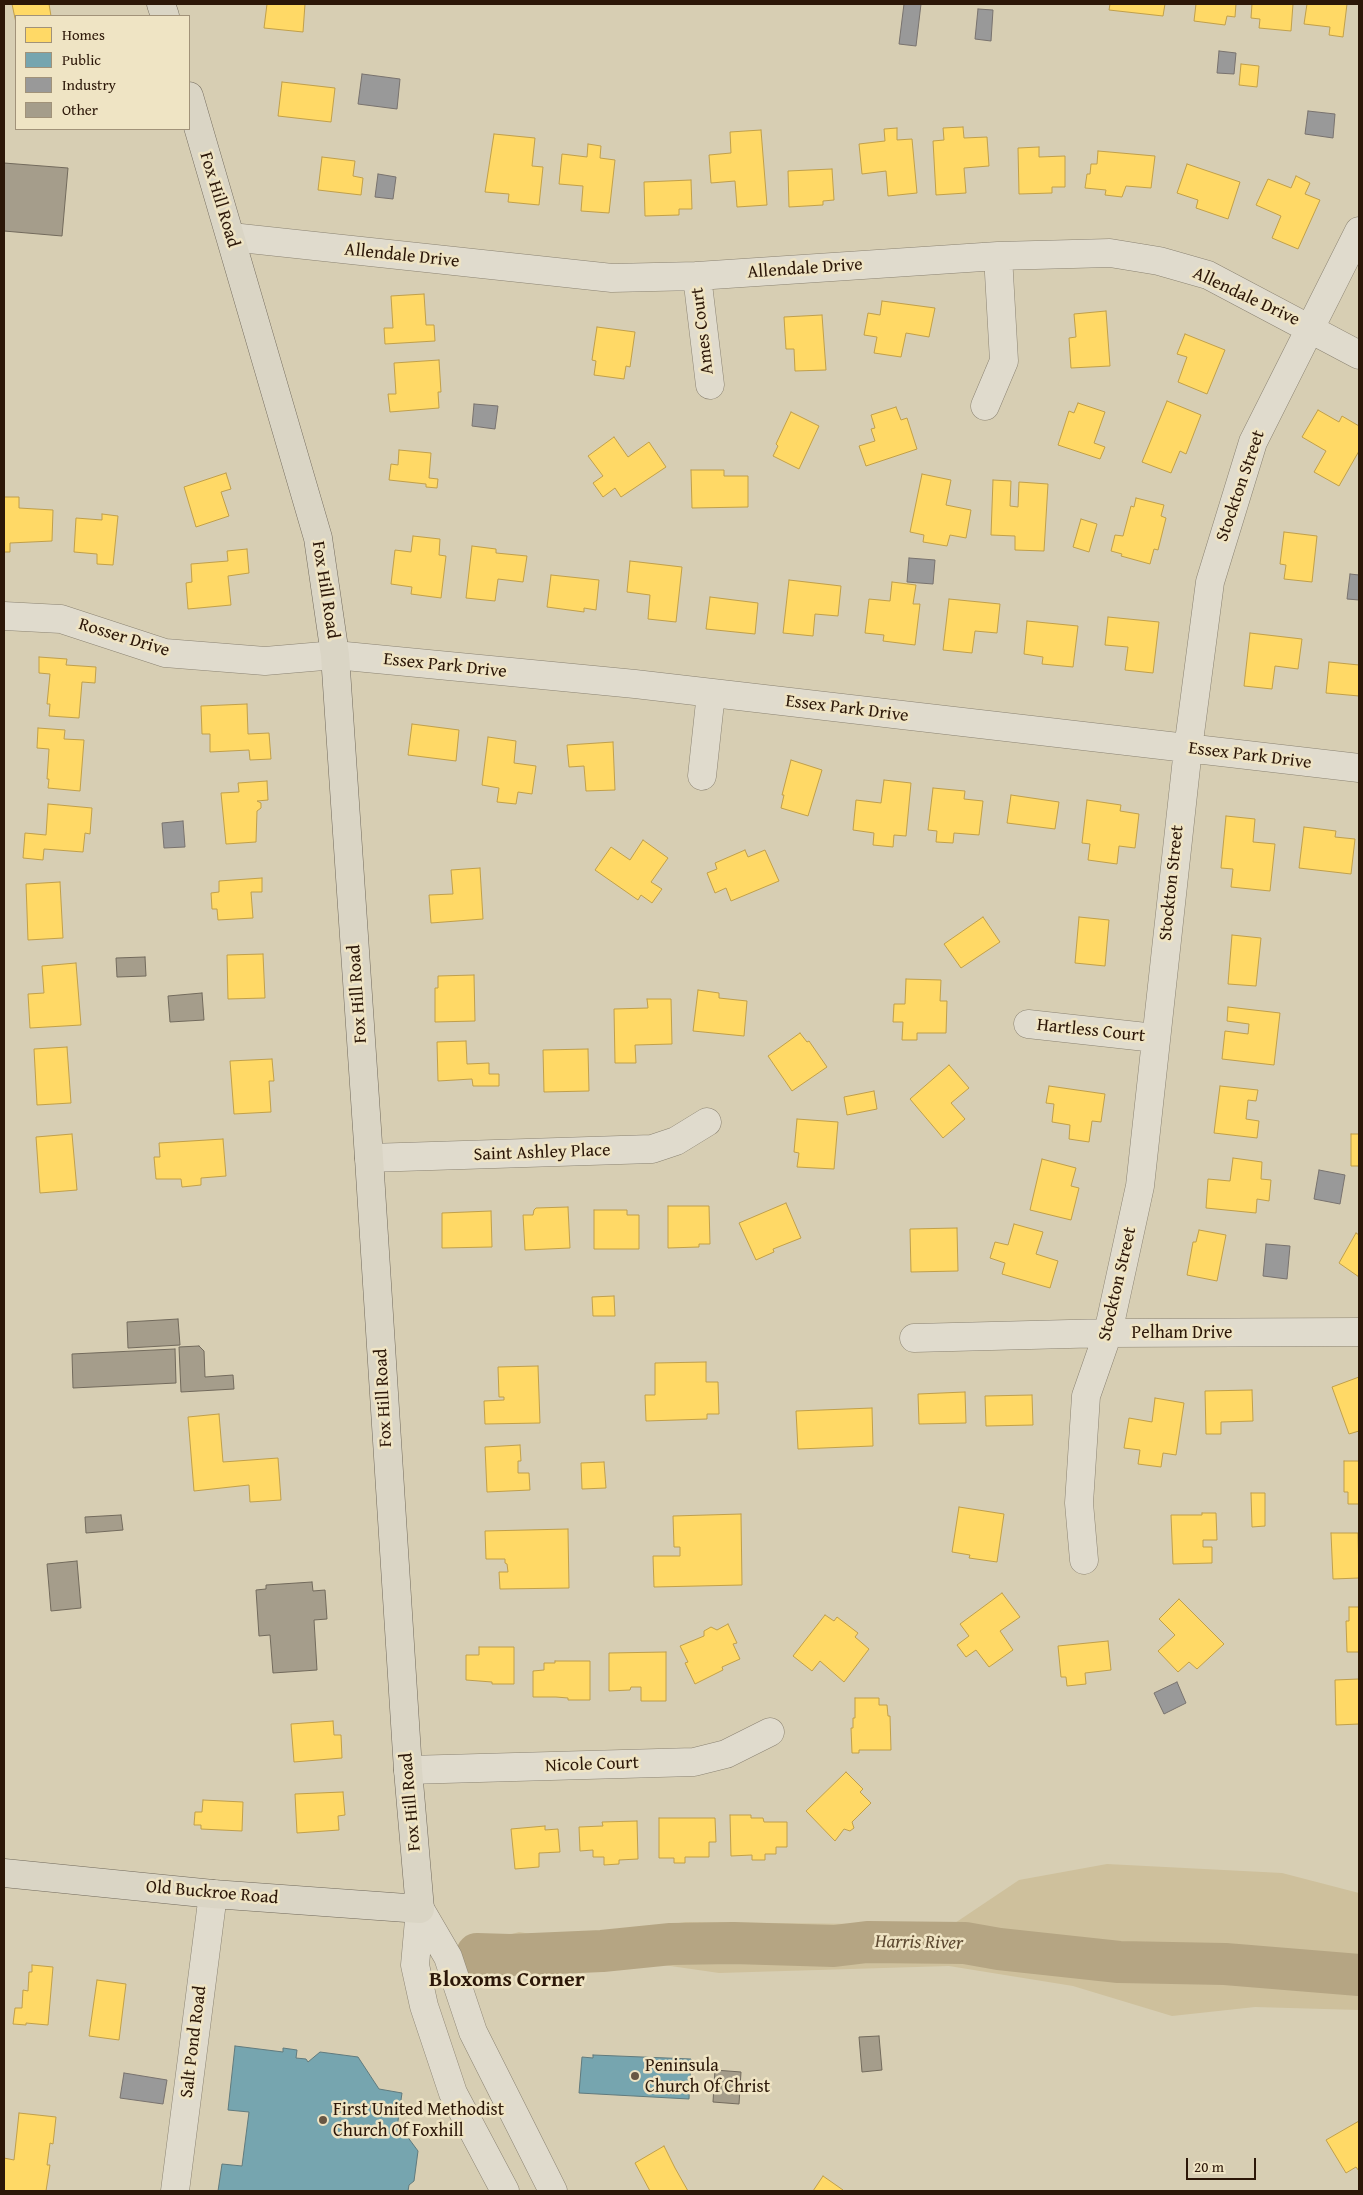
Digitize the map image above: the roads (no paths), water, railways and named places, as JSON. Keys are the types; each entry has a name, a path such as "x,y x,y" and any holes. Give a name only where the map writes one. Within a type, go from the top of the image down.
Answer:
{"main road":[{"name":"Fox Hill Road","path":"190,99 318,538 335,655 408,1770 420,1909"},
{"name":"Old Buckroe Road","path":"4,1873 213,1894 420,1909"}],"street":[{"name":"Stockton Street","path":"1084,1560 1079,1503 1086,1396 1108,1333 1140,1186 1188,749 1210,582 1253,442 1359,231"},
{"name":"Allendale Drive","path":"231,237 612,278 697,276 998,256 1110,253 1159,261 1208,275 1359,355"},
{"path":"984,406 1004,361 998,256"},
{"name":"Ames Court","path":"697,276 710,385"},
{"name":"Rosser Drive","path":"4,616 61,619 165,653 264,661 335,655"},
{"name":"Essex Park Drive","path":"335,655 711,693 1359,768"},
{"path":"702,776 711,693"},
{"name":"Hartless Court","path":"1028,1024 1155,1038"},
{"name":"Saint Ashley Place","path":"369,1158 652,1150 676,1142 707,1122"},
{"name":"Pelham Drive","path":"914,1338 1108,1333 1359,1332"},
{"name":"Nicole Court","path":"408,1770 694,1762 726,1754 770,1732"},
{"name":"Salt Pond Road","path":"175,2191 213,1894"},
{"path":"420,1909 415,1965 424,2006 453,2093 505,2191"},
{"path":"420,1909 448,1957 477,2040 554,2191"}],"waterway":[{"name":"Harris River","path":"477,1954 510,1955 602,1951 671,1944 733,1943 834,1946 867,1942 965,1943 999,1949 1119,1962 1225,1964 1359,1975"}],"place":[{"name":"Peninsula Church Of Christ","path":"635,2076"},
{"name":"First United Methodist Church Of Foxhill","path":"323,2120"}],"district":[{"name":"Bloxoms Corner","path":"507,1980"}]}
